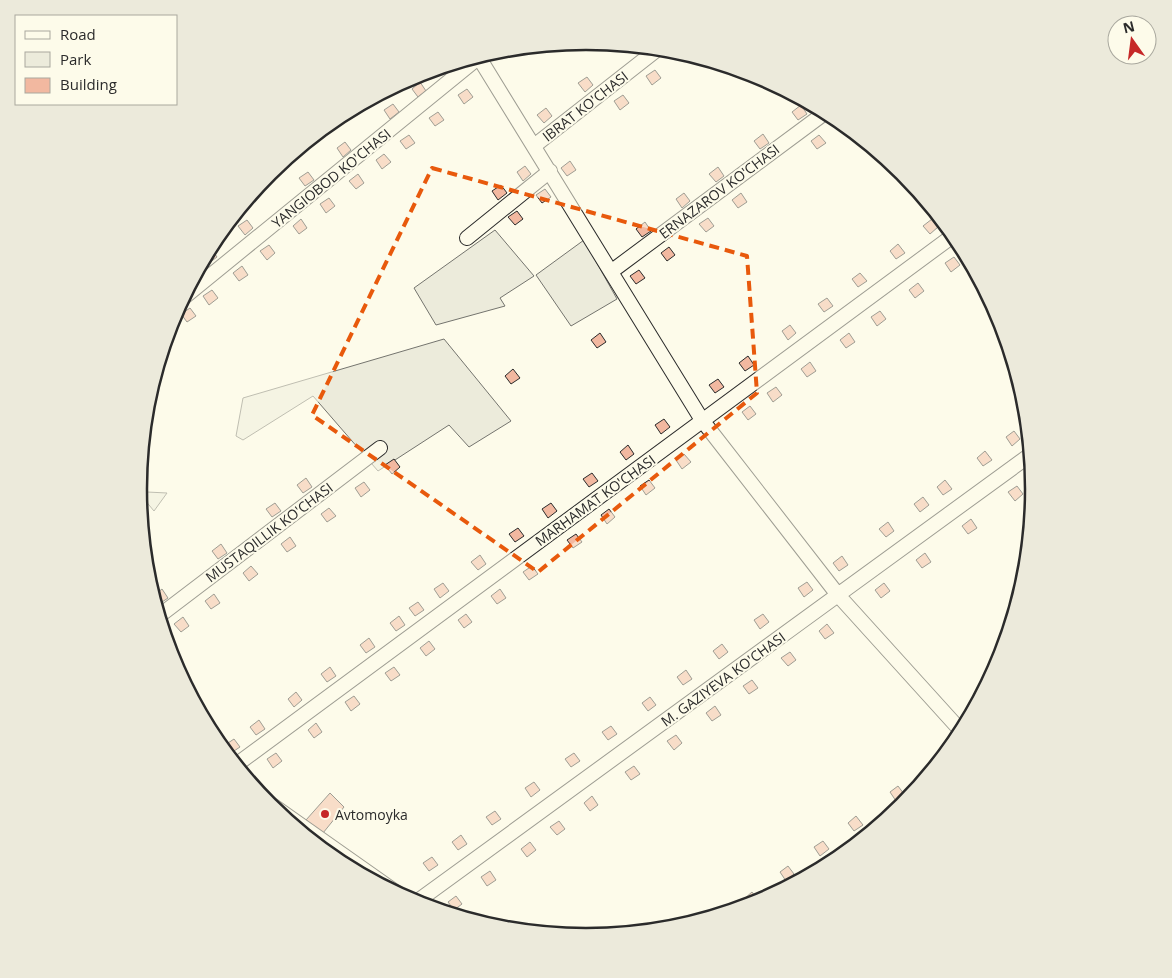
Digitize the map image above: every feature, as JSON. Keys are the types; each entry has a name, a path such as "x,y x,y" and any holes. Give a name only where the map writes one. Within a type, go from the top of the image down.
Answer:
{"street":[{"name":"IBRAT KO'CHASI","path":"534,146 650,55"},
{"path":"482,62 702,420 838,595 956,725"},
{"name":"YANGIOBOD KO'CHASI","path":"196,287 468,66"},
{"name":"ERNAZAROV KO'CHASI","path":"612,271 819,117"},
{"path":"467,238 550,171"},
{"name":"MARHAMAT KO'CHASI","path":"242,761 947,240"},
{"name":"MUSTAQILLIK KO'CHASI","path":"165,612 380,448"},
{"name":"M. GAZIYEVA KO'CHASI","path":"423,897 1024,459"}],"highlighted area":[{"path":"432,168 747,256 757,393 538,572 312,415"}],"green space":[{"path":"495,230 534,276 500,298 505,306 436,325 414,288"},
{"path":"584,240 617,299 571,326 536,275"},
{"path":"444,339 511,421 469,447 449,425 378,471 313,396 243,440 236,436 243,398"},
{"path":"147,492 167,493 154,511 147,503"}],"building":[{"path":"655,70 661,78 652,85 646,76"},
{"path":"587,77 593,85 585,92 578,83"},
{"path":"420,82 426,91 418,97 412,89"},
{"path":"467,89 473,97 464,104 458,95"},
{"path":"623,95 629,103 620,110 614,101"},
{"path":"393,104 399,112 390,119 384,110"},
{"path":"800,106 807,114 798,120 792,112"},
{"path":"546,108 552,116 544,123 537,115"},
{"path":"438,112 444,120 435,126 429,118"},
{"path":"763,134 769,143 760,149 754,141"},
{"path":"409,135 415,143 406,149 400,141"},
{"path":"819,135 826,143 817,149 811,141"},
{"path":"345,142 351,150 343,157 337,148"},
{"path":"384,154 391,162 382,169 376,160"},
{"path":"570,161 576,170 567,176 561,168"},
{"path":"525,166 531,174 523,181 517,172"},
{"path":"718,167 724,176 716,182 709,174"},
{"path":"308,172 314,180 305,186 299,178"},
{"path":"358,174 364,183 356,189 349,181"},
{"path":"501,185 507,193 498,200 492,191"},
{"path":"545,189 551,197 542,203 536,195"},
{"path":"684,193 690,201 682,208 676,199"},
{"path":"741,193 747,202 738,208 732,200"},
{"path":"329,198 335,206 326,213 320,204"},
{"path":"517,211 523,219 515,225 508,217"},
{"path":"708,218 714,226 706,232 699,224"},
{"path":"301,219 307,228 299,234 293,226"},
{"path":"932,219 938,227 930,234 923,226"},
{"path":"247,220 253,228 245,235 238,226"},
{"path":"645,222 651,231 642,237 636,229"},
{"path":"898,244 905,253 896,259 890,251"},
{"path":"269,245 275,253 267,260 260,251"},
{"path":"669,247 675,255 667,261 661,253"},
{"path":"954,257 960,265 951,272 945,263"},
{"path":"242,266 248,275 239,281 233,273"},
{"path":"639,270 645,278 636,284 630,276"},
{"path":"860,273 867,281 858,287 852,279"},
{"path":"918,283 924,291 915,298 909,290"},
{"path":"212,290 218,298 209,305 203,296"},
{"path":"827,298 833,306 824,312 818,304"},
{"path":"190,308 196,316 187,322 182,316"},
{"path":"880,311 886,319 877,326 871,317"},
{"path":"790,325 796,333 788,340 782,331"},
{"path":"600,333 606,342 597,348 591,340"},
{"path":"849,333 855,342 846,348 840,340"},
{"path":"748,356 754,365 745,371 739,363"},
{"path":"810,362 816,371 807,377 801,369"},
{"path":"513,369 520,378 511,384 505,376"},
{"path":"718,379 724,387 715,393 709,385"},
{"path":"776,387 782,395 773,402 767,393"},
{"path":"750,406 756,414 748,420 742,412"},
{"path":"664,419 670,427 661,434 655,425"},
{"path":"1014,431 1020,439 1012,446 1006,437"},
{"path":"628,445 634,454 626,460 620,452"},
{"path":"985,451 992,460 983,466 977,458"},
{"path":"684,454 691,462 682,469 676,460"},
{"path":"394,459 400,467 392,474 385,465"},
{"path":"592,473 598,481 589,487 583,479"},
{"path":"306,478 312,487 303,493 297,485"},
{"path":"649,480 655,488 646,495 640,486"},
{"path":"945,480 952,489 943,495 937,487"},
{"path":"364,482 370,490 361,497 355,488"},
{"path":"1017,486 1023,494 1015,501 1008,492"},
{"path":"923,497 929,505 920,512 914,504"},
{"path":"275,503 281,511 272,517 266,509"},
{"path":"551,503 557,511 548,518 542,509"},
{"path":"329,508 336,516 327,522 321,514"},
{"path":"609,509 615,517 607,524 601,515"},
{"path":"971,519 977,528 968,534 962,526"},
{"path":"888,522 894,531 886,537 879,529"},
{"path":"518,528 524,536 515,542 509,534"},
{"path":"576,534 582,542 573,548 567,540"},
{"path":"290,537 296,546 287,552 281,544"},
{"path":"221,544 227,553 218,559 212,551"},
{"path":"925,553 931,562 922,568 916,560"},
{"path":"480,555 486,564 478,570 471,562"},
{"path":"842,556 848,565 839,571 833,563"},
{"path":"251,566 258,574 249,581 243,573"},
{"path":"532,566 538,574 529,580 523,572"},
{"path":"807,582 813,590 804,597 798,588"},
{"path":"443,583 449,591 440,598 434,589"},
{"path":"884,583 890,591 881,598 875,590"},
{"path":"162,589 168,598 162,602 159,591"},
{"path":"500,589 506,598 497,604 491,596"},
{"path":"214,594 220,603 211,609 205,601"},
{"path":"418,602 424,610 415,616 409,608"},
{"path":"466,614 472,622 464,628 458,620"},
{"path":"763,614 769,622 760,629 754,620"},
{"path":"399,616 405,625 396,631 390,623"},
{"path":"183,617 189,626 181,632 174,624"},
{"path":"827,624 834,633 825,639 819,631"},
{"path":"369,638 375,647 366,653 360,645"},
{"path":"429,641 435,649 426,656 420,648"},
{"path":"722,644 728,652 719,659 713,651"},
{"path":"790,652 796,660 788,666 781,658"},
{"path":"330,667 336,676 327,682 321,674"},
{"path":"394,667 400,675 391,681 385,673"},
{"path":"686,670 692,679 683,685 677,677"},
{"path":"752,680 758,688 749,694 743,686"},
{"path":"296,692 302,700 294,707 288,699"},
{"path":"354,696 360,704 351,711 345,702"},
{"path":"650,697 656,705 648,711 642,703"},
{"path":"715,706 721,715 712,721 706,713"},
{"path":"259,720 265,729 256,735 250,727"},
{"path":"316,723 322,732 314,738 308,730"},
{"path":"611,726 617,734 608,740 602,732"},
{"path":"676,735 682,743 674,750 667,741"},
{"path":"234,739 240,747 234,751 228,743"},
{"path":"276,753 282,761 273,768 267,759"},
{"path":"574,753 580,761 571,767 565,759"},
{"path":"634,766 640,774 631,780 625,772"},
{"path":"534,782 540,790 531,797 525,788"},
{"path":"898,786 903,792 895,800 890,792"},
{"name":"Avtomoyka","path":"330,793 344,807 323,833 306,820"},
{"path":"592,796 598,805 590,811 584,803"},
{"path":"495,811 501,819 492,825 486,817"},
{"path":"856,816 863,825 854,831 848,823"},
{"path":"559,821 565,829 557,835 550,827"},
{"path":"461,835 467,844 458,850 452,842"},
{"path":"823,841 829,849 820,856 814,847"},
{"path":"530,842 536,850 527,857 521,849"},
{"path":"432,857 438,865 429,871 423,863"},
{"path":"788,866 794,874 785,880 780,872"},
{"path":"490,871 496,880 487,886 481,877"},
{"path":"752,892 754,895 754,895 745,898"},
{"path":"456,896 462,904 456,908 452,907 448,902"}],"place":[{"name":"Avtomoyka","path":"325,814"}]}
